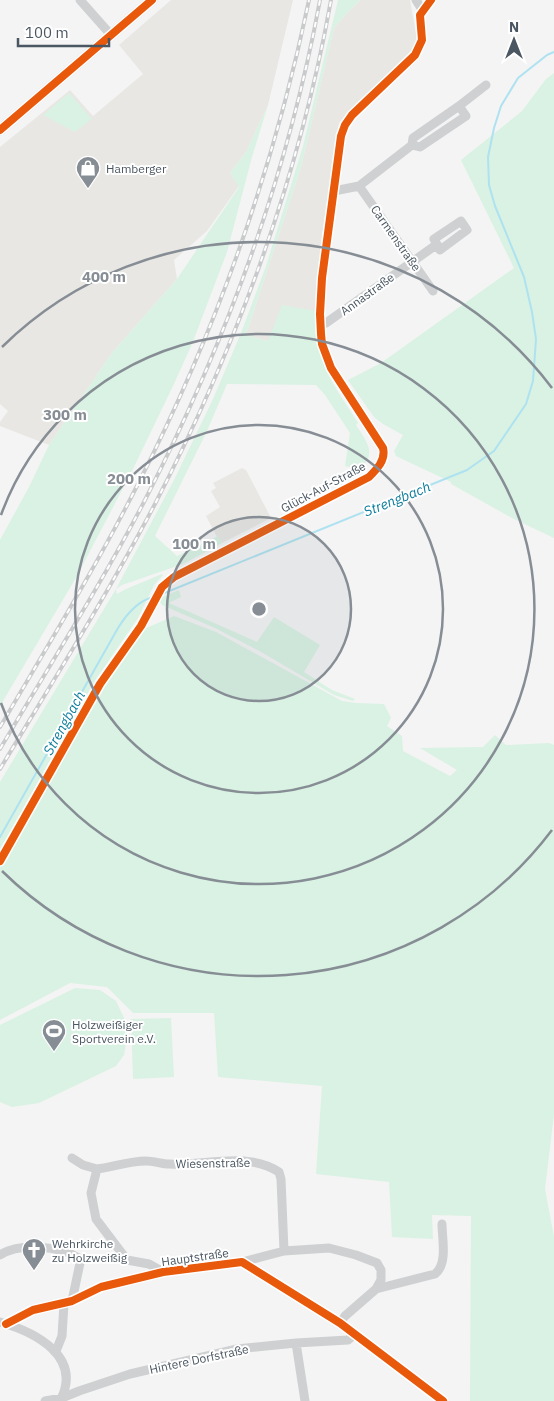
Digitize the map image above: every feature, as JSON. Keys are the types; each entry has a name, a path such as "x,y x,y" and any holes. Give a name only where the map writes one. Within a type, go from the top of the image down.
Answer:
{"main road":[{"path":"0,130 152,0"}],"street":[{"path":"80,0 111,35"},
{"name":"Glück-Auf-Straße","path":"0,861 100,684 141,626 162,587 174,577 369,477 381,464 384,453 383,448 331,368 322,344 320,324 322,278 341,136 345,125 352,115 415,56 422,40 420,20 422,11 416,0"},
{"path":"422,11 431,0"},
{"path":"334,191 359,186 412,145 420,147 466,116 458,106 486,85"},
{"name":"Carmenstraße","path":"359,186 433,291"},
{"name":"Annastraße","path":"320,324 326,323 436,245"},
{"path":"72,1158 83,1165 96,1169 91,1193 96,1219 127,1260 149,1264 163,1272"},
{"name":"Wiesenstraße","path":"96,1169 146,1161 170,1164 249,1161 268,1164 279,1172 281,1179 284,1251"},
{"path":"340,1323 362,1300 376,1289 435,1274 440,1270 442,1262 442,1224"},
{"path":"0,1255 13,1250 45,1246 79,1258 80,1263 68,1303 62,1336 56,1351 61,1358 67,1381 61,1400"},
{"name":"Hauptstraße","path":"3,1323 33,1310 68,1303 101,1287 163,1272 242,1262 284,1251 328,1248 356,1255 377,1263 381,1270 381,1280 376,1289"},
{"name":"Hauptstraße","path":"242,1262 340,1323 443,1401"},
{"name":"Hauptstraße","path":"3,1323 26,1333 56,1351"},
{"name":"Hintere Dorfstraße","path":"46,1401 61,1400 78,1390 130,1374 237,1349 296,1342 348,1340 355,1334"},
{"path":"296,1342 305,1401"}],"shaded area":[{"path":"171,0 293,0 268,105 246,152 230,173 239,186 207,231 174,260 177,279 112,353 49,445 0,426 0,422 8,411 0,404 0,147 70,90 93,116 143,74 119,45"},
{"path":"360,0 410,0 417,39 413,49 339,123 321,242 316,311 268,341 246,335 301,167 334,28"},
{"path":"242,468 246,470 271,518 222,543 206,516 220,507 211,491 216,488 213,483"}],"green space":[{"path":"338,0 360,0 334,28 301,167 246,335 268,341 282,305 316,311 318,345 326,371 358,423 356,425 369,448 368,459 357,471 355,468 345,466 350,433 325,395 316,385 227,384 207,431 155,536 177,556 218,536 222,543 183,564 122,585 116,589 174,480 213,399 241,333 266,266 303,146"},
{"path":"554,73 554,538 512,518 451,484 451,482 396,456 394,451 403,435 374,417 348,380 381,363 514,268 461,160 522,111 546,79"},
{"path":"69,93 92,119 75,132 43,115"},
{"path":"268,105 227,252 192,344 133,469 77,576 0,706 0,540 49,445 112,353 177,279 239,187 230,173 246,152"},
{"path":"163,575 154,585 138,618 94,682 0,849 0,782 116,589 117,594"},
{"path":"179,590 181,597 169,603 257,642 274,617 320,645 304,672 332,690 355,699 353,701 334,695 263,653 215,628 162,605 160,602 162,597"},
{"path":"174,616 216,632 342,701 384,704 391,718 387,726 402,736 403,751 450,776 457,770 420,748 483,747 495,735 506,745 549,743 554,745 554,1114 545,1189 554,1237 554,1401 470,1401 471,1216 432,1215 433,1239 392,1237 389,1182 316,1174 322,1086 218,1077 214,1013 133,1013 107,987 70,983 0,1020 0,867 117,666 144,629"},
{"path":"75,988 100,990 116,1001 128,1031 124,1055 116,1066 39,1103 12,1107 0,1102 0,1025"},
{"path":"171,1018 174,1077 133,1079 131,1019"}],"waterway":[{"name":"Strengbach","path":"162,594 467,470 494,451 526,404 533,381 536,339 524,277 495,206 489,185 488,157 501,106 518,78 547,55 554,52"},
{"name":"Strengbach","path":"0,837 118,628 133,609 153,597"}],"railway":[{"path":"0,727 71,607 122,515 193,367 240,248 260,187 295,63 309,0"},
{"path":"0,749 128,532 202,380 228,318 272,193 307,65 320,0"},
{"path":"0,769 80,637 138,536 186,442 213,382 239,320 283,194 302,130 331,0"}],"cycle path":[{"path":"0,130 152,0"},
{"path":"0,861 100,684 141,626 162,587 174,577 369,477 382,460 383,448 331,368 322,344 320,314 322,278 341,136 345,125 352,115 415,55 422,40 420,15 431,0"},
{"path":"6,1324 33,1310 72,1301 101,1287 163,1272 242,1262 340,1323 443,1401"}],"place":[{"name":"Hamberger","path":"88,189"},
{"name":"Holzweißiger Sportverein e.V.","path":"54,1052"},
{"name":"Wehrkirche zu Holzweißig","path":"34,1271"}]}
